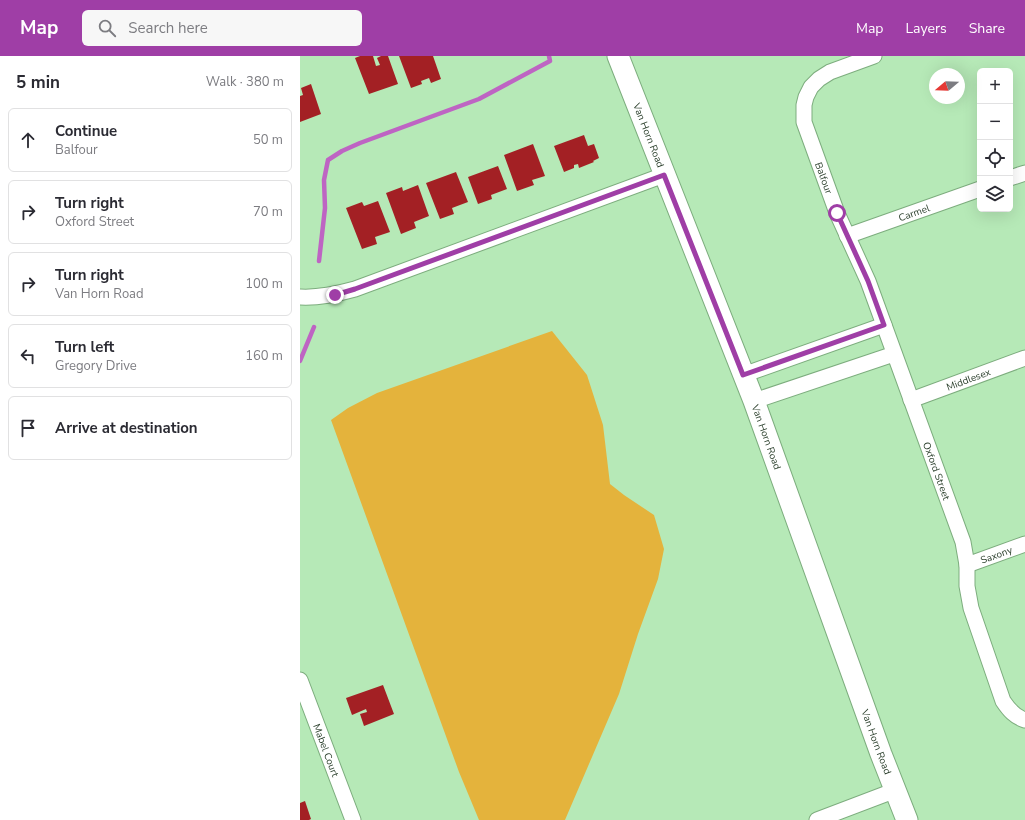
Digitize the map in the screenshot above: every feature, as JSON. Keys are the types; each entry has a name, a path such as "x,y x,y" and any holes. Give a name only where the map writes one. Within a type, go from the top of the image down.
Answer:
{"main road":[{"name":"Van Horn Road","path":"618,56 754,401 876,739 907,820"}],"street":[{"name":"Balfour","path":"874,56 830,72 819,79 811,87 806,97 804,105 804,122 837,213 868,281 894,354"},
{"path":"1013,177 1025,173"},
{"path":"300,298 316,298 355,289 664,175"},
{"name":"Carmel","path":"848,236 977,190"},
{"path":"743,375 884,325"},
{"path":"754,401 894,354"},
{"name":"Oxford Street","path":"894,354 963,542 968,565 967,586 971,608 1003,701 1008,709 1015,715 1025,720"},
{"name":"Middlesex","path":"911,400 1025,358"},
{"name":"Saxony","path":"968,565 1025,544"},
{"name":"Mabel Court","path":"300,680 353,820"},
{"path":"817,820 896,790"}],"shaded area":[{"path":"552,331 587,375 603,425 610,484 654,515 664,549 658,579 638,634 619,694 565,820 479,820 459,772 331,420 348,408 377,393"}],"building":[{"path":"360,56 373,56 376,66 380,65 377,58 381,56 388,56 398,84 369,94 355,58"},
{"path":"399,56 433,56 441,79 431,83 429,78 421,81 422,84 411,88"},
{"path":"311,84 321,114 300,122 300,96 303,95 301,88"},
{"path":"584,135 588,146 594,144 599,158 593,161 594,162 579,168 578,164 574,165 574,168 564,172 554,146"},
{"path":"533,144 545,176 532,180 534,185 517,191 504,155"},
{"path":"498,166 507,189 491,195 492,199 478,204 468,177"},
{"path":"456,172 468,202 452,208 454,214 440,219 426,183"},
{"path":"418,185 429,216 414,222 416,228 401,234 386,193 402,187 403,191"},
{"path":"378,201 390,232 375,237 377,244 362,249 346,208 362,202 364,206"},
{"path":"383,685 394,714 364,726 360,714 367,712 366,709 352,715 346,698"},
{"path":"305,801 311,819 300,820 300,803"}],"waterway":[{"path":"319,261 325,208 324,180 328,160 342,151 360,143 479,99 550,61 549,56"},
{"path":"300,361 314,327"}],"route":[{"path":"335,295 355,289 664,175 743,375 884,325 868,281 837,213"}]}
